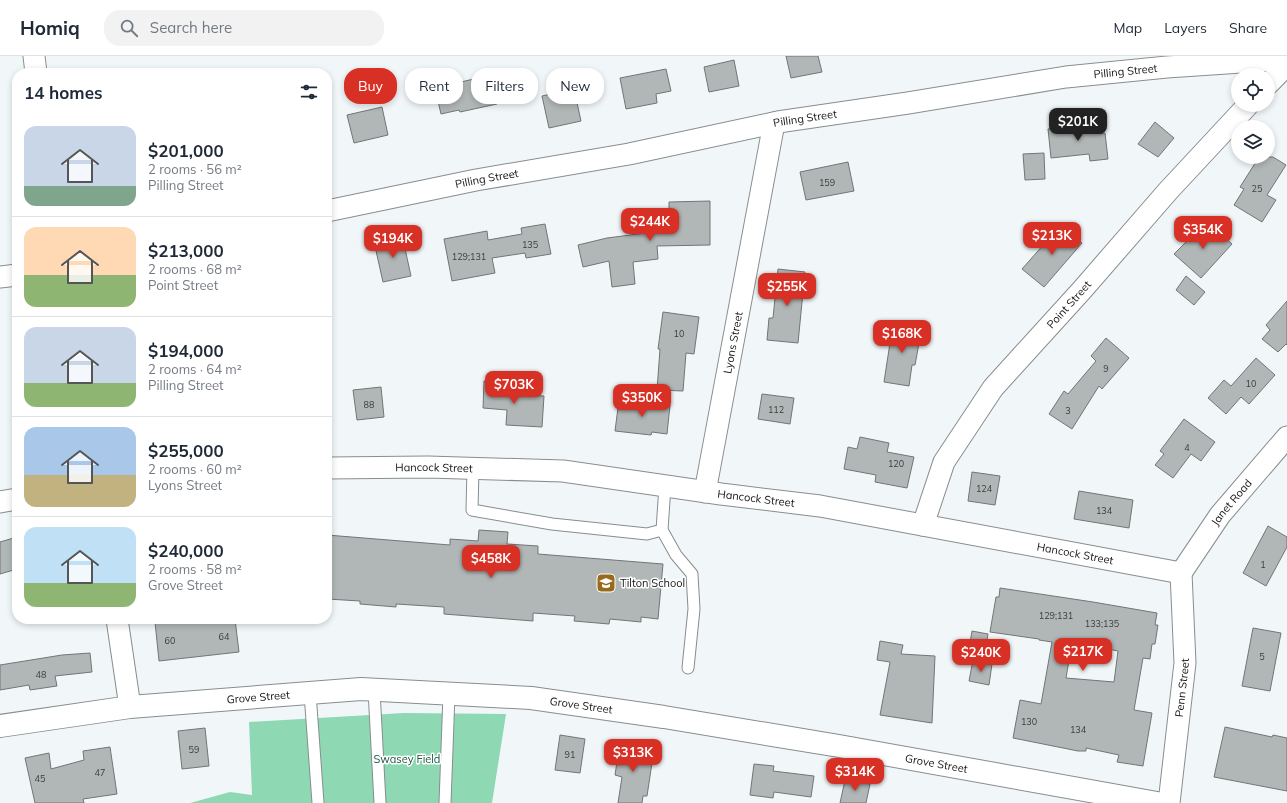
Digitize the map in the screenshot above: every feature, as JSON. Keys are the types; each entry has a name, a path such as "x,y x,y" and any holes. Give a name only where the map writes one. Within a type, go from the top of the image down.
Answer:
{"street":[{"path":"34,56 35,68"},
{"name":"Pilling Street","path":"332,210 476,180 629,154 774,123 1066,77 1167,67 1287,59"},
{"path":"1275,77 1287,65"},
{"name":"Point Street","path":"923,525 944,462 993,388 1082,290 1168,191 1241,112"},
{"name":"Lyons Street","path":"705,492 774,123"},
{"path":"0,277 12,276"},
{"name":"Janet Road","path":"1181,573 1220,515 1284,445"},
{"name":"Hancock Street","path":"332,468 428,467 563,471 705,492 820,506 1181,573"},
{"path":"0,502 12,500"},
{"name":"Penn Street","path":"1169,803 1185,663 1181,573"},
{"path":"118,624 130,707"},
{"name":"Grove Street","path":"0,726 130,707 361,689 531,698 664,717 839,746 1157,803"}],"lane":[{"path":"473,468 472,510 552,524 647,534 662,530"},
{"path":"665,486 662,530 676,555 692,574 694,609 688,668"},
{"path":"374,690 380,803"},
{"path":"310,693 318,803"},
{"path":"445,803 449,694"}],"green space":[{"name":"Swasey Field","path":"404,713 506,714 492,803 190,803 230,792 252,795 249,722"}],"building":[{"path":"786,56 818,56 822,72 791,78"},
{"path":"734,60 739,86 709,92 704,67"},
{"path":"666,69 671,91 656,94 657,103 626,109 620,78"},
{"path":"471,80 471,104 497,104 460,112 459,110 441,114 439,104 463,104 463,82"},
{"path":"546,95 546,104 577,104 581,121 549,128 542,96"},
{"path":"382,107 388,135 354,143 347,115"},
{"path":"1155,122 1174,138 1158,157 1138,144"},
{"path":"1098,123 1100,134 1105,133 1108,159 1090,161 1089,154 1051,158 1048,129"},
{"path":"1044,153 1045,179 1025,180 1023,154"},
{"path":"1275,158 1286,165 1267,195 1276,200 1262,222 1234,205 1244,189 1240,187 1255,164 1275,164"},
{"path":"848,162 854,191 806,200 800,172"},
{"path":"710,201 710,245 657,246 658,259 633,262 635,284 612,287 609,261 583,267 578,245 607,238 669,230 669,202"},
{"path":"1208,223 1232,244 1201,278 1174,254 1188,240 1191,242"},
{"path":"545,224 551,254 526,258 525,253 492,258 495,273 452,281 444,239 487,231 488,240 522,234 521,228"},
{"path":"1061,225 1082,243 1044,287 1022,269"},
{"path":"402,235 411,276 383,282 374,242"},
{"path":"778,269 805,272 798,343 767,340 769,318 773,318"},
{"path":"1186,276 1205,292 1194,305 1176,290"},
{"path":"1287,301 1287,345 1286,344 1278,352 1262,339 1270,330 1266,325"},
{"path":"663,312 699,317 694,354 686,353 683,391 657,390 660,349 658,349"},
{"path":"893,323 922,327 915,365 912,365 909,386 884,382"},
{"path":"1106,338 1129,358 1102,389 1099,386 1072,429 1049,414 1064,391 1068,394 1096,361 1091,356"},
{"path":"1256,358 1275,375 1249,404 1241,397 1226,414 1208,398 1224,380 1231,386"},
{"path":"484,381 510,383 509,394 544,396 542,427 506,425 507,410 483,408"},
{"path":"381,387 384,417 357,420 353,390"},
{"path":"762,394 794,398 790,424 758,419"},
{"path":"619,400 670,405 667,434 652,432 651,435 615,431"},
{"path":"1184,419 1215,442 1201,461 1191,454 1173,478 1155,465 1164,454 1160,451"},
{"path":"860,437 889,443 887,452 914,457 907,488 875,482 876,475 844,469 848,447 857,449"},
{"path":"972,472 1000,476 995,505 968,501"},
{"path":"1079,491 1133,500 1129,528 1074,519"},
{"path":"1268,526 1287,537 1287,547 1266,586 1243,573"},
{"path":"479,530 508,532 507,544 538,546 538,554 663,564 658,619 641,617 641,622 610,619 609,624 574,621 575,616 533,613 533,621 444,614 444,607 396,604 396,607 360,604 360,601 332,599 332,535 450,545 450,539 478,541"},
{"path":"12,538 12,570 0,574 0,542"},
{"path":"1000,588 1157,613 1155,625 1158,625 1155,644 1152,644 1150,659 1143,658 1134,710 1152,713 1143,766 1117,762 1119,755 1086,748 1086,751 1078,751 1013,738 1020,700 1041,704 1052,642 990,632 996,597 999,597","holes":["1072,642 1118,651 1114,682 1066,678"]},
{"path":"155,624 236,624 239,652 159,661"},
{"path":"1253,628 1281,633 1270,691 1242,686"},
{"path":"972,631 988,634 984,657 968,655"},
{"path":"880,641 903,645 901,654 935,656 932,723 880,715 890,662 877,660"},
{"path":"90,653 92,672 55,676 57,686 30,690 29,685 0,690 0,665 62,655"},
{"path":"973,660 992,664 989,685 969,681"},
{"path":"1225,727 1272,737 1273,735 1287,738 1287,791 1214,777"},
{"path":"205,728 209,766 182,769 178,731"},
{"path":"560,735 585,739 580,773 555,770"},
{"path":"620,742 647,746 645,762 652,763 647,796 643,796 642,803 618,803 622,777 615,775"},
{"path":"110,747 117,794 83,799 84,803 35,803 25,758 49,753 51,769 84,760 83,751"},
{"path":"754,764 774,766 773,771 814,776 811,797 774,792 773,798 750,795"},
{"path":"845,780 870,784 866,803 840,803"}],"place":[{"name":"Tilton School","path":"606,583"}]}
